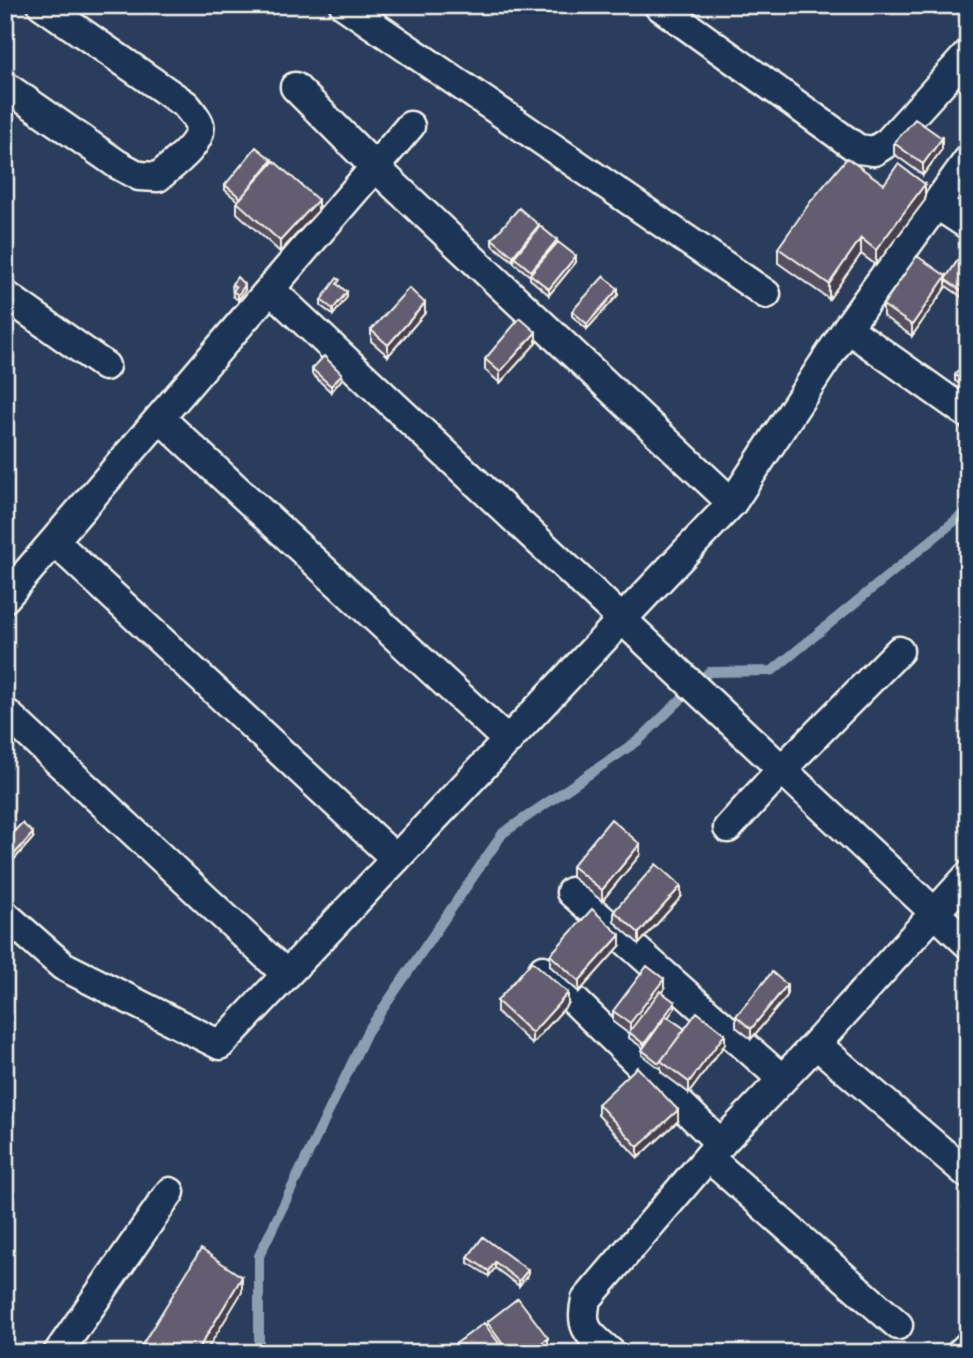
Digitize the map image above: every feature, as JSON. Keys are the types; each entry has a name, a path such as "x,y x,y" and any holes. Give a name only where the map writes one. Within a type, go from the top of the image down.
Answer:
{"street":[{"path":"5,86 117,164 139,176 158,177 186,153 198,136 199,124 186,105 42,5"},
{"path":"344,5 766,294"},
{"path":"657,5 858,149 874,152 888,142 968,54"},
{"path":"295,88 375,167 732,503"},
{"path":"5,598 410,126"},
{"path":"5,915 63,966 220,1045 732,503 847,328 968,160"},
{"path":"936,204 968,225"},
{"path":"271,289 968,944"},
{"path":"5,295 105,366"},
{"path":"847,328 968,414"},
{"path":"160,418 508,741"},
{"path":"54,541 396,859"},
{"path":"728,828 781,770 899,651"},
{"path":"5,712 286,974"},
{"path":"611,1353 588,1332 582,1316 586,1300 714,1150 816,1045 968,876"},
{"path":"572,892 782,1079"},
{"path":"543,970 714,1150 898,1325"},
{"path":"816,1045 968,1174"},
{"path":"58,1353 170,1192"},
{"path":"961,1353 968,1346"}],"building":[{"path":"915,119 942,138 923,164 894,143"},
{"path":"256,147 272,160 241,198 225,185"},
{"path":"847,158 884,184 898,164 925,184 876,250 861,238 829,284 778,248 811,201"},
{"path":"274,161 318,200 280,241 237,202"},
{"path":"519,208 539,225 513,256 492,239"},
{"path":"540,226 557,240 531,271 514,257"},
{"path":"558,242 576,256 549,289 530,274"},
{"path":"968,245 968,282 962,291 946,278"},
{"path":"917,256 946,276 912,325 883,305"},
{"path":"604,276 618,289 587,324 572,311"},
{"path":"237,277 245,285 238,295 233,291 236,287 232,284"},
{"path":"337,278 340,280 337,284 347,292 333,309 321,300"},
{"path":"409,288 425,303 388,345 371,330"},
{"path":"520,318 536,332 500,372 485,359"},
{"path":"324,356 342,374 331,386 312,369"},
{"path":"965,361 968,363 968,383 955,375"},
{"path":"5,806 11,812 5,818"},
{"path":"611,819 640,844 602,890 572,866"},
{"path":"22,823 33,833 10,859 5,855 5,841"},
{"path":"656,864 681,886 639,933 614,911"},
{"path":"592,909 620,935 579,981 550,955"},
{"path":"532,961 568,993 532,1033 497,1001"},
{"path":"647,966 664,979 630,1023 613,1011"},
{"path":"772,972 787,985 751,1029 736,1016"},
{"path":"660,991 675,1002 644,1044 629,1032"},
{"path":"697,1012 725,1034 689,1082 661,1061"},
{"path":"666,1016 685,1029 659,1063 642,1050"},
{"path":"637,1067 678,1110 638,1147 598,1104"},
{"path":"483,1237 528,1270 519,1281 495,1262 489,1271 468,1257"},
{"path":"201,1249 242,1277 196,1353 137,1353"},
{"path":"518,1298 548,1338 529,1353 509,1353 487,1322"},
{"path":"484,1323 506,1353 443,1353"},
{"path":"556,1346 562,1353 551,1353"}],"waterway":[{"path":"259,1353 259,1256 367,1032 503,833 639,740 709,672 772,671 968,510"}]}
